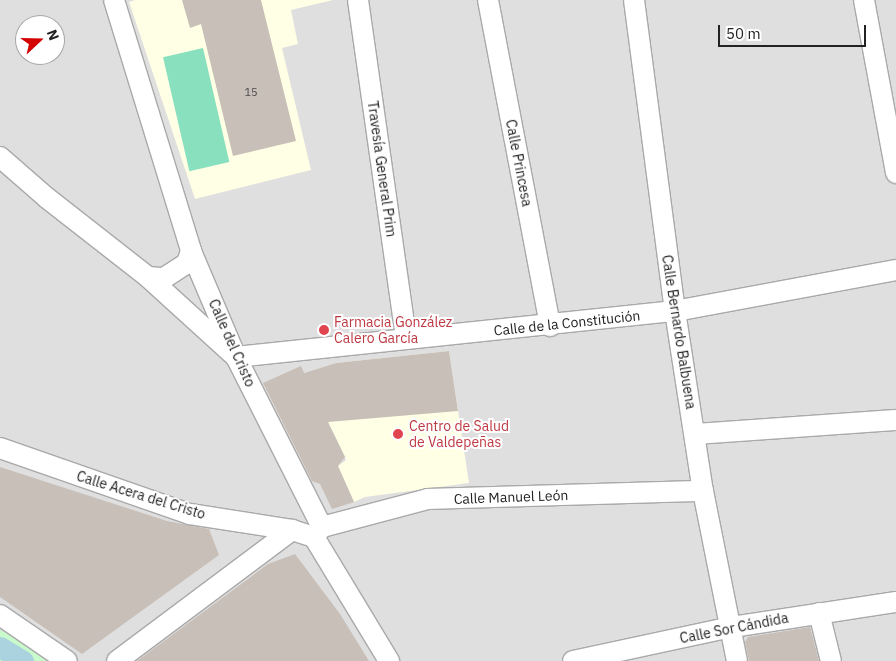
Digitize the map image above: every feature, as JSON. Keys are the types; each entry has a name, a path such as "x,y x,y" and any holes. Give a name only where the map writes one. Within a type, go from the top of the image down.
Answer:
{"street":[{"name":"Calle del Cristo","path":"114,0 192,251 236,357 318,532 389,661"},
{"name":"Travesía General Prim","path":"358,0 406,338"},
{"name":"Calle Princesa","path":"488,0 550,326"},
{"name":"Calle Bernardo Balbuena","path":"634,0 675,311 703,491 732,627 737,661"},
{"path":"864,0 896,173"},
{"path":"0,157 47,198 148,277 236,357"},
{"path":"148,277 164,278 187,263 192,251"},
{"name":"Calle de la Constitución","path":"236,357 406,338 550,326 675,311 896,270"},
{"path":"695,434 896,420"},
{"name":"Calle Acera del Cristo","path":"3,453 190,514 292,530 318,532"},
{"name":"Calle Manuel León","path":"318,532 428,499 703,491"},
{"path":"117,661 292,530"},
{"name":"Calle Sor Cándida","path":"573,661 732,627 896,602"},
{"path":"819,613 831,661"},
{"path":"0,615 66,661"}],"shaded area":[{"path":"0,0 896,0 896,661 0,661"},
{"path":"135,0 333,0 291,10 298,44 282,48 311,170 195,199 129,2"},
{"name":"Centro de Salud de Valdepeñas","path":"449,351 469,483 365,497 354,502 338,466 346,460 345,457 304,373 336,363"}],"green space":[{"path":"203,48 229,162 189,171 163,57"},
{"path":"0,630 28,644 53,661 0,661"}],"building":[{"path":"182,0 261,0 296,141 233,156 201,24 190,28"},
{"path":"449,351 458,411 328,422 345,457 338,466 354,502 332,509 320,484 312,481 263,383 301,366 304,373 336,363"},
{"path":"0,467 167,521 209,529 219,555 82,654 0,597"},
{"path":"295,554 340,614 369,661 137,661 268,564"},
{"path":"810,627 819,661 749,661 745,642 748,637"}],"waterway":[{"path":"0,647 23,661"}],"place":[{"name":"Farmacia González Calero García","path":"324,330"},
{"name":"Centro de Salud de Valdepeñas","path":"398,434"}]}
